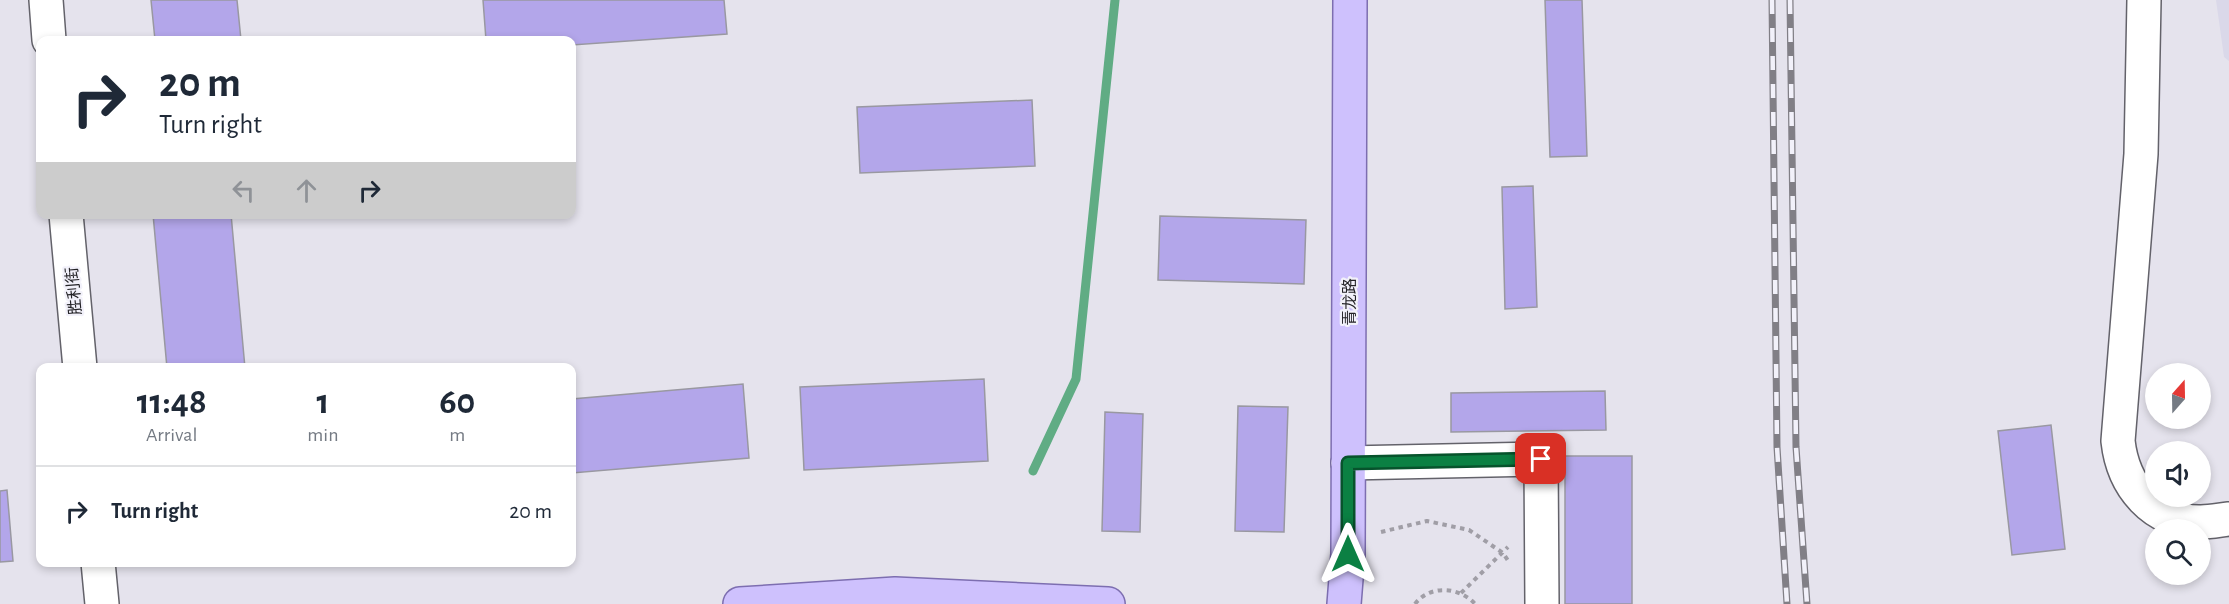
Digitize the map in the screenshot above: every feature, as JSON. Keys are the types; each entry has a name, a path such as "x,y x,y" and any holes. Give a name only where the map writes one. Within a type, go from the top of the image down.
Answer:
{"main road":[{"name":"青龙路","path":"1344,604 1348,554 1350,0"},
{"path":"740,604 895,594 1108,604"}],"street":[{"path":"46,0 49,36"},
{"path":"2144,0 2141,154 2118,441 2120,459 2126,476 2136,491 2164,514 2181,520 2200,522 2229,519"},
{"name":"胜利街","path":"66,219 80,363"},
{"path":"1348,463 1541,459 1542,604"},
{"path":"98,567 102,604"}],"path":[{"path":"1461,593 1541,515"},
{"path":"1348,554 1384,529 1427,521 1469,530 1503,553 1516,572"},
{"path":"1415,604 1431,592 1446,589 1461,593 1475,604"}],"shaded area":[{"path":"2216,0 2229,0 2229,61 2224,57"}],"building":[{"path":"151,0 237,0 241,36 155,36"},
{"path":"483,0 724,0 727,34 576,45 576,36 486,36"},
{"path":"1545,0 1582,0 1587,156 1550,157"},
{"path":"1032,100 1035,166 860,173 857,107"},
{"path":"1533,186 1537,307 1505,309 1502,187"},
{"path":"1160,216 1306,220 1304,284 1158,280"},
{"path":"153,219 231,219 245,363 167,363"},
{"path":"984,379 988,461 804,470 800,387"},
{"path":"743,384 749,458 576,473 576,399"},
{"path":"1605,391 1606,430 1451,432 1451,393"},
{"path":"1238,406 1288,407 1284,532 1235,531"},
{"path":"1105,412 1143,414 1140,532 1102,531"},
{"path":"2051,425 2065,549 2012,555 1998,431"},
{"path":"1565,456 1632,456 1632,604 1565,604"},
{"path":"7,490 13,561 0,562 0,491"}],"waterway":[{"path":"1033,471 1076,379 1115,0"}],"railway":[{"path":"1772,0 1777,447 1787,604"},
{"path":"1790,0 1796,447 1807,604"}],"route":[{"path":"1348,554 1348,463 1541,459"}]}
